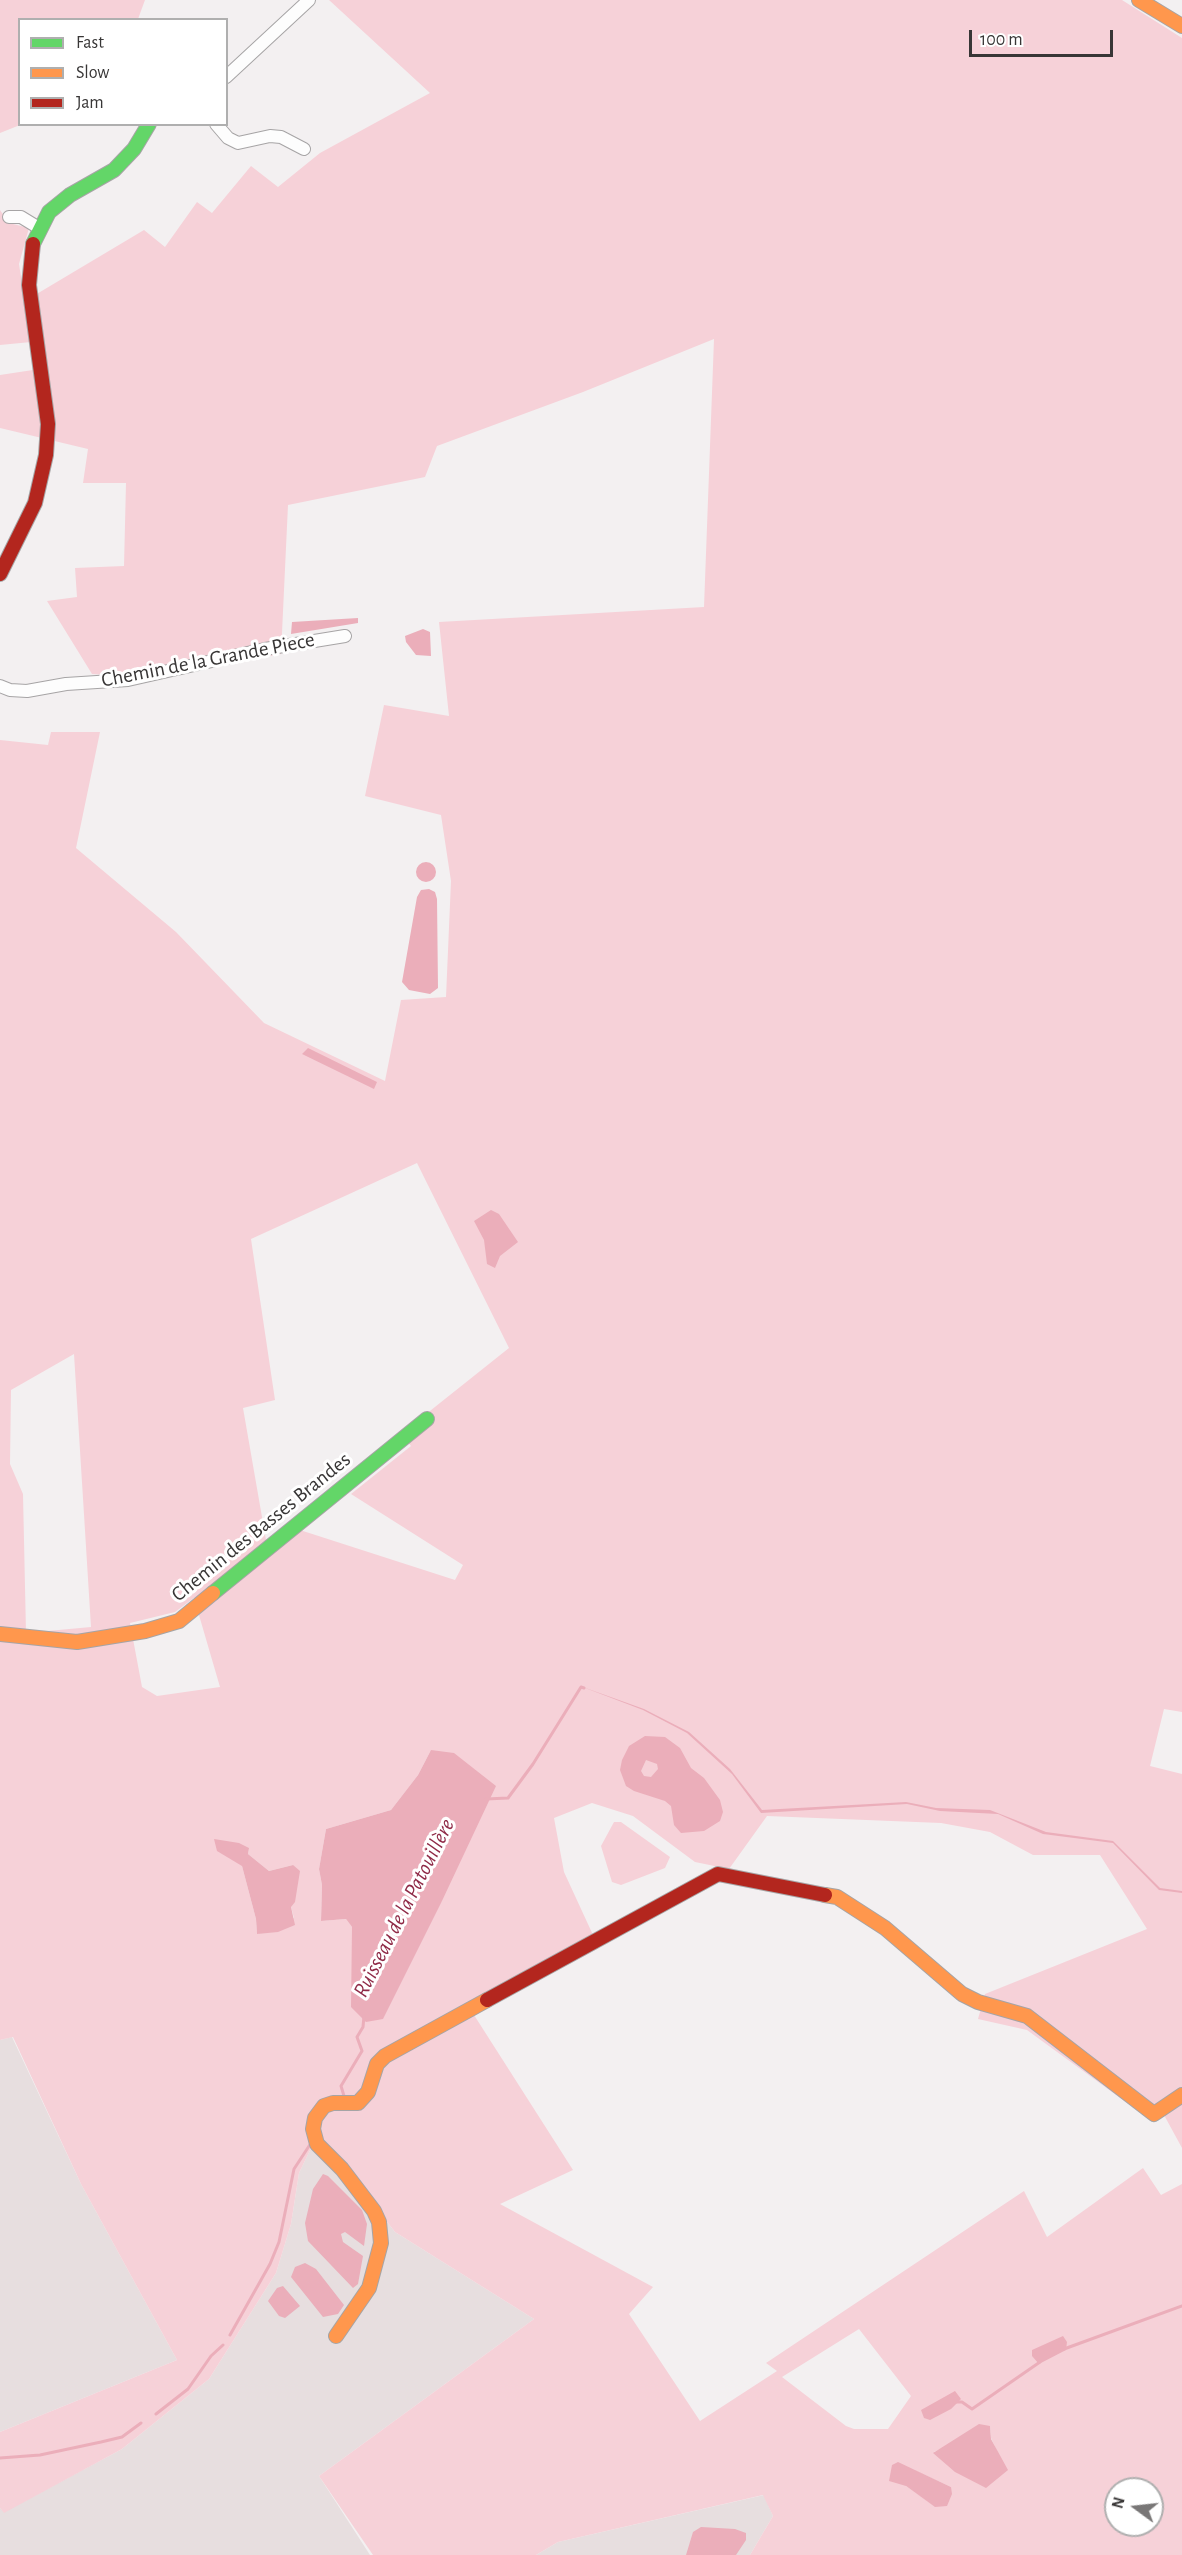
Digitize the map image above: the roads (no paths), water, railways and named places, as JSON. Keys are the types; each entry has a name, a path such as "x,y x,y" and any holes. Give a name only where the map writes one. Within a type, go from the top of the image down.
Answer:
{"street":[{"path":"228,75 309,0"},
{"path":"1139,0 1182,26"},
{"path":"0,574 35,503 46,455 48,424 28,270 32,245 39,228 58,204 108,174 125,159 148,126"},
{"path":"218,126 228,138 238,143 270,136 281,137 304,148"},
{"path":"9,217 21,217 39,228"},
{"name":"Chemin de la Grande Piece","path":"0,686 10,690 27,691 66,684 128,680 265,649 345,636"},
{"name":"Chemin des Basses Brandes","path":"0,1634 77,1642 145,1631 179,1621 427,1419"},
{"path":"336,2336 369,2288 377,2266 381,2243 379,2222 374,2211 342,2169 317,2144 312,2129 315,2118 324,2106 333,2103 358,2103 368,2092 377,2064 385,2056 718,1874 837,1897 885,1928 962,1995 1027,2016 1154,2114 1182,2095"}],"water":[{"path":"358,618 358,623 291,634 292,622"},
{"path":"423,629 430,632 431,656 416,655 406,642 405,636"},
{"path":"426,862 433,865 436,872 433,879 426,882 419,879 416,872 419,865"},
{"path":"429,889 435,892 437,899 438,988 430,994 409,990 402,982 417,897 421,890"},
{"path":"308,1048 377,1082 374,1089 302,1054"},
{"path":"491,1210 499,1214 518,1242 500,1256 495,1268 487,1264 484,1240 474,1221"},
{"path":"580,1686 644,1709 689,1732 730,1769 762,1810 906,1802 936,1808 990,1810 1046,1832 1113,1841 1160,1888 1182,1891 1182,1893 1159,1890 1113,1843 1043,1834 998,1814 940,1811 907,1804 761,1813 732,1774 687,1733 643,1710"},
{"path":"645,1736 665,1737 680,1748 691,1768 704,1778 720,1800 723,1812 720,1821 704,1831 681,1833 674,1825 671,1806 665,1801 626,1786 620,1770 629,1746","holes":["646,1760 657,1764 658,1769 651,1777 644,1776 641,1771"]},
{"path":"431,1750 454,1753 496,1786 383,2019 366,2022 351,2007 352,1927 346,1919 321,1921 322,1885 319,1869 326,1829 391,1810 418,1775"},
{"path":"214,1839 239,1843 249,1848 248,1854 269,1871 293,1865 300,1871 295,1902 291,1907 295,1925 278,1932 257,1934 256,1919 242,1866 217,1851"},
{"path":"323,2174 328,2176 362,2210 367,2224 364,2246 345,2232 341,2234 343,2242 363,2256 358,2284 353,2288 308,2241 305,2223 313,2189"},
{"path":"305,2263 316,2269 344,2305 338,2314 323,2317 291,2277 295,2267"},
{"path":"283,2286 300,2306 285,2318 279,2316 268,2301 277,2288"},
{"path":"1063,2336 1067,2342 1066,2350 1039,2364 1032,2356 1032,2350"},
{"path":"955,2391 961,2399 951,2409 930,2420 924,2418 921,2410"},
{"path":"979,2424 990,2426 991,2439 1008,2470 986,2488 955,2472 933,2453"},
{"path":"898,2462 951,2487 952,2494 947,2506 935,2507 906,2486 889,2481 892,2465"},
{"path":"701,2527 735,2529 746,2533 746,2540 736,2555 686,2555 693,2532"}],"waterway":[{"name":"Ruisseau de la Patouillère","path":"486,1799 508,1798 533,1764 581,1687 584,1688"},
{"name":"Ruisseau de la Patouillère","path":"344,2096 341,2086 362,2051 357,2037 363,2027 364,2016"},
{"name":"Ruisseau de la Patouillère","path":"230,2335 270,2264 279,2242 294,2169 311,2143"},
{"path":"1064,2349 1182,2306"},
{"name":"Ruisseau de la Patouillère","path":"156,2414 188,2389 211,2356 223,2345"},
{"path":"955,2402 962,2402 972,2409 1040,2362"},
{"name":"Ruisseau de la Patouillère","path":"0,2458 40,2455 122,2437 141,2423"}]}
